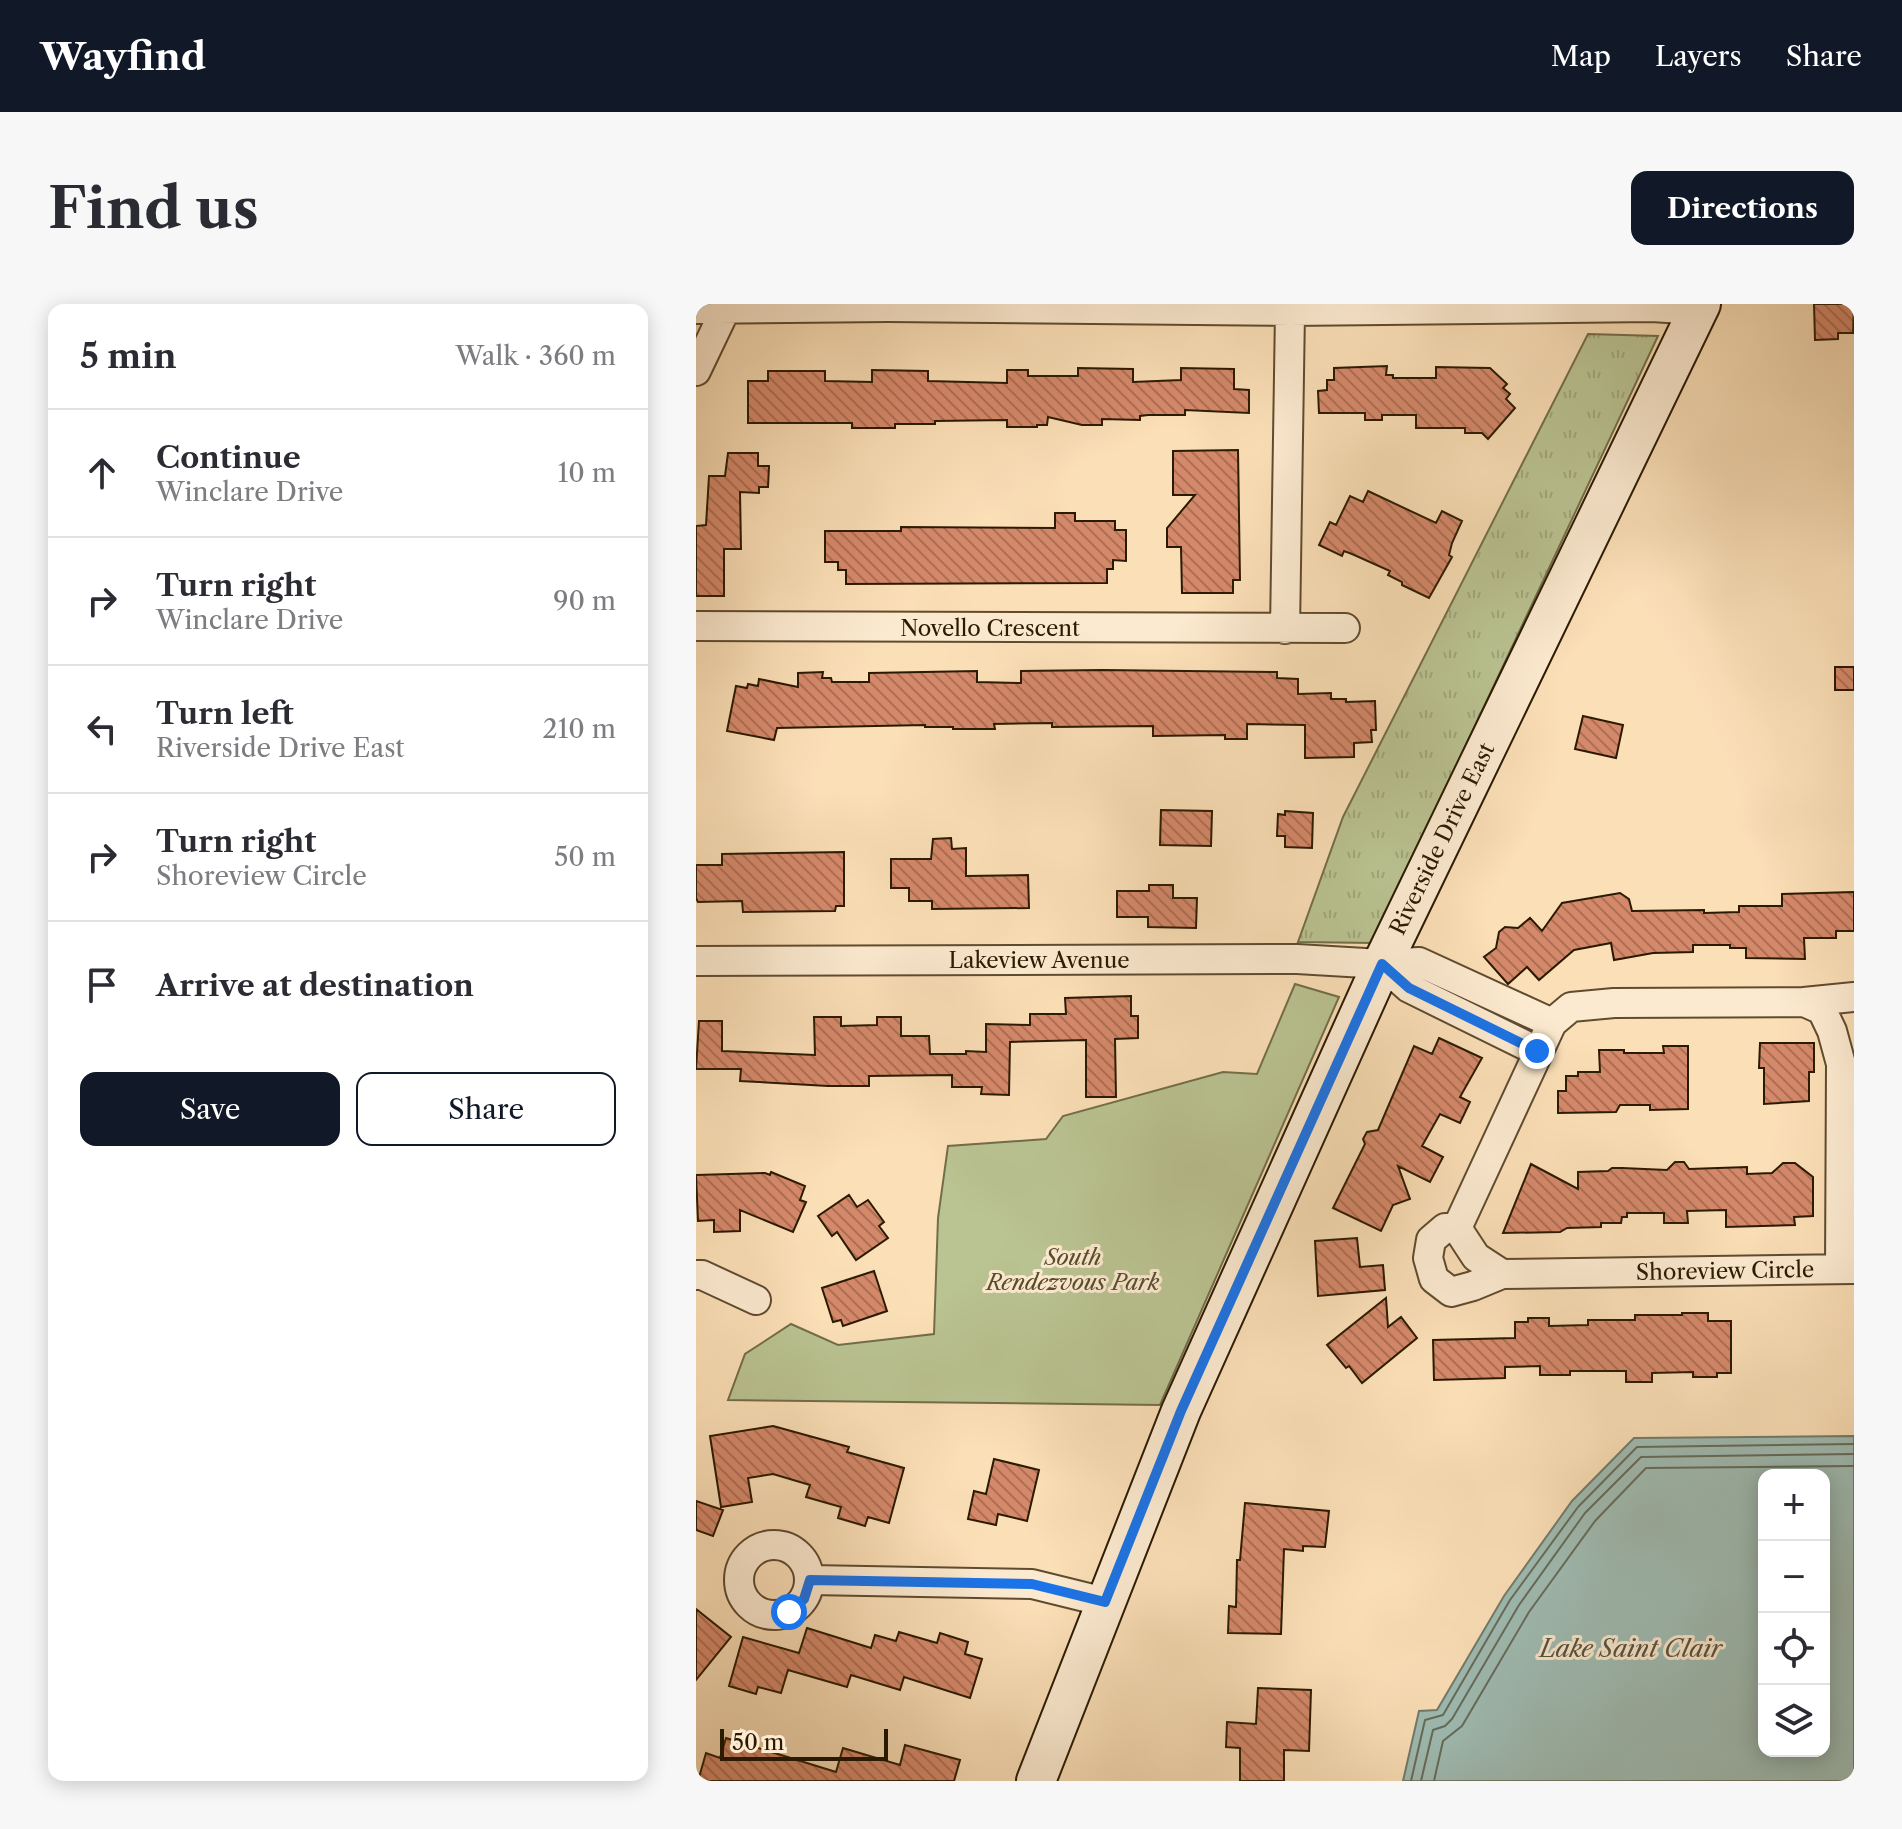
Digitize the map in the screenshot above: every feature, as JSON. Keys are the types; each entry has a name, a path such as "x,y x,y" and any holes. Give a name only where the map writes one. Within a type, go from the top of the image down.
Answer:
{"main road":[{"name":"Riverside Drive East","path":"1036,1781 1181,1411 1382,964 1699,307"}],"street":[{"path":"696,309 727,306 1290,311 1699,307"},
{"path":"696,371 727,306"},
{"path":"1285,629 1290,311"},
{"name":"Novello Crescent","path":"696,626 1345,628"},
{"name":"Lakeview Avenue","path":"696,961 1297,959 1382,964"},
{"path":"1382,964 1419,962 1552,1023 1571,1007 1614,1003 1804,1002 1854,997"},
{"path":"1382,964 1409,988 1537,1051"},
{"name":"Shoreview Circle","path":"1552,1023 1457,1228 1445,1228 1431,1240 1428,1258 1434,1279 1451,1292 1502,1274 1847,1269 1848,1059 1822,1010 1804,1002"},
{"path":"1457,1228 1476,1257 1502,1274"},
{"path":"696,1275 756,1300"},
{"path":"810,1580 1032,1584 1105,1602"}],"green space":[{"path":"1588,334 1658,336 1373,943 1298,942 1343,817"},
{"name":"South Rendezvous Park","path":"1295,984 1339,997 1160,1405 728,1400 745,1354 791,1324 838,1345 934,1334 938,1218 948,1146 1046,1139 1063,1116 1223,1072 1257,1074"}],"water":[{"name":"Lake Saint Clair","path":"1854,1436 1854,1781 1403,1781 1419,1711 1437,1710 1504,1596 1572,1501 1634,1438"}],"building":[{"path":"1814,304 1854,304 1853,333 1838,333 1838,339 1815,340"},
{"path":"1387,366 1386,375 1393,375 1393,378 1436,378 1436,367 1490,368 1507,384 1503,388 1510,394 1506,399 1515,408 1488,439 1482,433 1465,433 1465,428 1416,428 1416,415 1382,415 1382,420 1365,420 1365,413 1319,413 1318,391 1327,390 1327,380 1334,380 1334,368"},
{"path":"1078,368 1133,369 1133,382 1181,380 1181,368 1234,369 1234,389 1249,390 1249,413 1185,410 1185,415 1148,415 1140,416 1140,420 1102,419 1102,425 1082,425 1048,417 1047,425 1037,427 1007,427 1007,420 935,421 935,424 895,424 895,428 852,428 852,423 748,423 748,381 768,381 768,371 825,371 825,381 872,382 872,370 928,371 928,381 1007,383 1007,370 1028,370 1028,376 1078,376"},
{"path":"1238,450 1240,580 1233,580 1233,593 1182,593 1181,547 1167,547 1167,528 1195,495 1173,495 1173,451"},
{"path":"728,453 758,453 758,466 769,466 768,487 759,487 759,493 740,492 741,549 724,549 724,596 696,596 696,526 706,525 709,476 725,476"},
{"path":"1368,491 1436,523 1442,511 1462,521 1452,543 1449,555 1452,557 1429,598 1402,585 1402,582 1388,575 1390,571 1344,551 1342,556 1319,545 1330,522 1336,525 1350,496 1363,502"},
{"path":"1055,513 1075,513 1075,521 1115,521 1115,530 1126,530 1126,561 1113,560 1113,569 1107,569 1107,583 846,584 846,570 838,570 838,562 825,562 825,531 901,531 901,527 1055,528"},
{"path":"1835,667 1854,667 1854,690 1835,690"},
{"path":"977,671 977,682 1021,683 1021,671 1277,672 1277,678 1298,679 1298,694 1331,693 1331,699 1346,699 1346,702 1375,701 1376,730 1371,730 1372,742 1354,743 1354,757 1305,758 1305,725 1247,724 1247,739 1225,739 1225,735 1153,736 1153,726 1052,727 1052,723 994,724 995,729 925,725 777,728 774,740 727,731 736,686 758,686 759,679 798,687 798,673 823,672 822,678 831,678 832,682 869,682 869,673"},
{"path":"1583,716 1623,725 1616,758 1575,749"},
{"path":"1161,810 1212,811 1211,846 1160,845"},
{"path":"1285,811 1313,813 1312,848 1285,847 1285,836 1277,836 1278,814 1285,815"},
{"path":"951,838 952,849 966,848 966,876 1028,875 1029,908 932,909 932,901 909,901 909,888 891,888 891,859 931,859 933,839"},
{"path":"844,852 844,906 836,906 835,911 743,912 742,901 698,902 696,898 696,865 722,865 722,854"},
{"path":"1149,885 1173,885 1173,898 1197,898 1196,928 1148,927 1148,917 1117,917 1117,891 1149,891"},
{"path":"1854,892 1854,931 1836,931 1836,938 1804,938 1805,959 1746,958 1746,948 1693,945 1693,952 1653,953 1614,960 1611,943 1574,950 1539,980 1527,967 1508,984 1484,957 1496,948 1499,932 1505,927 1518,928 1530,918 1542,931 1562,903 1620,893 1629,899 1632,911 1739,912 1739,906 1782,906 1782,894"},
{"path":"1131,996 1131,1016 1138,1016 1138,1038 1115,1039 1116,1097 1086,1097 1086,1040 1010,1042 1009,1095 981,1094 982,1087 952,1087 952,1075 869,1076 869,1086 828,1086 740,1081 741,1069 696,1069 699,1021 722,1021 722,1051 815,1055 814,1017 841,1017 841,1026 877,1025 877,1017 901,1017 901,1036 929,1036 930,1054 966,1054 966,1051 986,1052 986,1024 1030,1025 1030,1014 1066,1014 1065,998"},
{"path":"1439,1038 1482,1058 1460,1097 1470,1102 1460,1123 1440,1114 1422,1146 1443,1157 1430,1182 1398,1166 1410,1199 1393,1205 1381,1231 1333,1208 1365,1144 1363,1139 1367,1132 1378,1130 1414,1046 1432,1054"},
{"path":"1760,1043 1814,1043 1814,1072 1809,1072 1809,1101 1764,1104 1764,1068 1759,1068"},
{"path":"1663,1046 1688,1046 1688,1109 1650,1110 1650,1105 1620,1105 1616,1112 1558,1113 1558,1091 1566,1091 1566,1076 1578,1076 1578,1072 1600,1072 1599,1050 1664,1053"},
{"path":"1675,1162 1684,1162 1689,1169 1747,1167 1747,1174 1772,1173 1783,1163 1795,1163 1813,1177 1813,1216 1794,1217 1795,1225 1726,1227 1726,1210 1687,1211 1688,1223 1664,1223 1664,1213 1627,1213 1621,1223 1601,1223 1601,1227 1567,1228 1560,1232 1503,1233 1531,1164 1578,1189 1578,1172 1608,1171 1612,1168 1667,1170"},
{"path":"771,1172 805,1186 800,1200 806,1202 793,1232 740,1210 740,1231 714,1232 714,1220 698,1221 696,1175 770,1175"},
{"path":"849,1195 857,1207 868,1200 884,1222 879,1226 888,1238 856,1260 837,1232 832,1236 818,1216"},
{"path":"1357,1238 1360,1267 1383,1265 1385,1290 1318,1296 1315,1241"},
{"path":"874,1271 887,1311 843,1326 841,1320 833,1322 822,1288"},
{"path":"1386,1298 1388,1327 1401,1317 1417,1338 1362,1383 1327,1345"},
{"path":"1708,1313 1708,1321 1731,1321 1731,1373 1717,1373 1717,1377 1693,1377 1693,1372 1652,1373 1652,1382 1626,1382 1626,1371 1570,1371 1570,1375 1540,1375 1540,1366 1505,1367 1505,1378 1434,1380 1433,1340 1515,1338 1515,1322 1528,1322 1528,1318 1549,1318 1549,1326 1588,1325 1588,1320 1635,1320 1635,1315"},
{"path":"773,1426 849,1447 847,1452 904,1468 889,1523 868,1517 865,1526 838,1518 841,1507 806,1497 810,1485 773,1474 748,1478 752,1502 721,1507 710,1436"},
{"path":"994,1459 1039,1470 1027,1521 998,1514 996,1525 968,1519 974,1491 986,1494"},
{"path":"696,1501 723,1510 713,1536 696,1530"},
{"path":"1245,1503 1329,1511 1325,1547 1303,1546 1303,1551 1284,1549 1281,1634 1228,1633 1229,1606 1236,1607 1237,1560 1240,1560"},
{"path":"696,1609 731,1637 696,1680"},
{"path":"807,1628 871,1648 875,1635 896,1641 899,1632 937,1643 940,1633 968,1642 965,1654 982,1659 970,1698 904,1677 900,1690 851,1675 847,1687 788,1670 781,1693 758,1687 756,1694 729,1686 743,1637 799,1653"},
{"path":"1258,1688 1311,1690 1309,1751 1284,1750 1284,1781 1240,1781 1240,1748 1226,1747 1227,1722 1256,1724"},
{"path":"726,1738 836,1772 843,1748 900,1765 905,1745 960,1760 954,1781 698,1781 706,1753 720,1758"}],"route":[{"path":"789,1612 804,1599 810,1580 1032,1584 1105,1602 1181,1411 1382,964 1409,988 1537,1051"}]}
